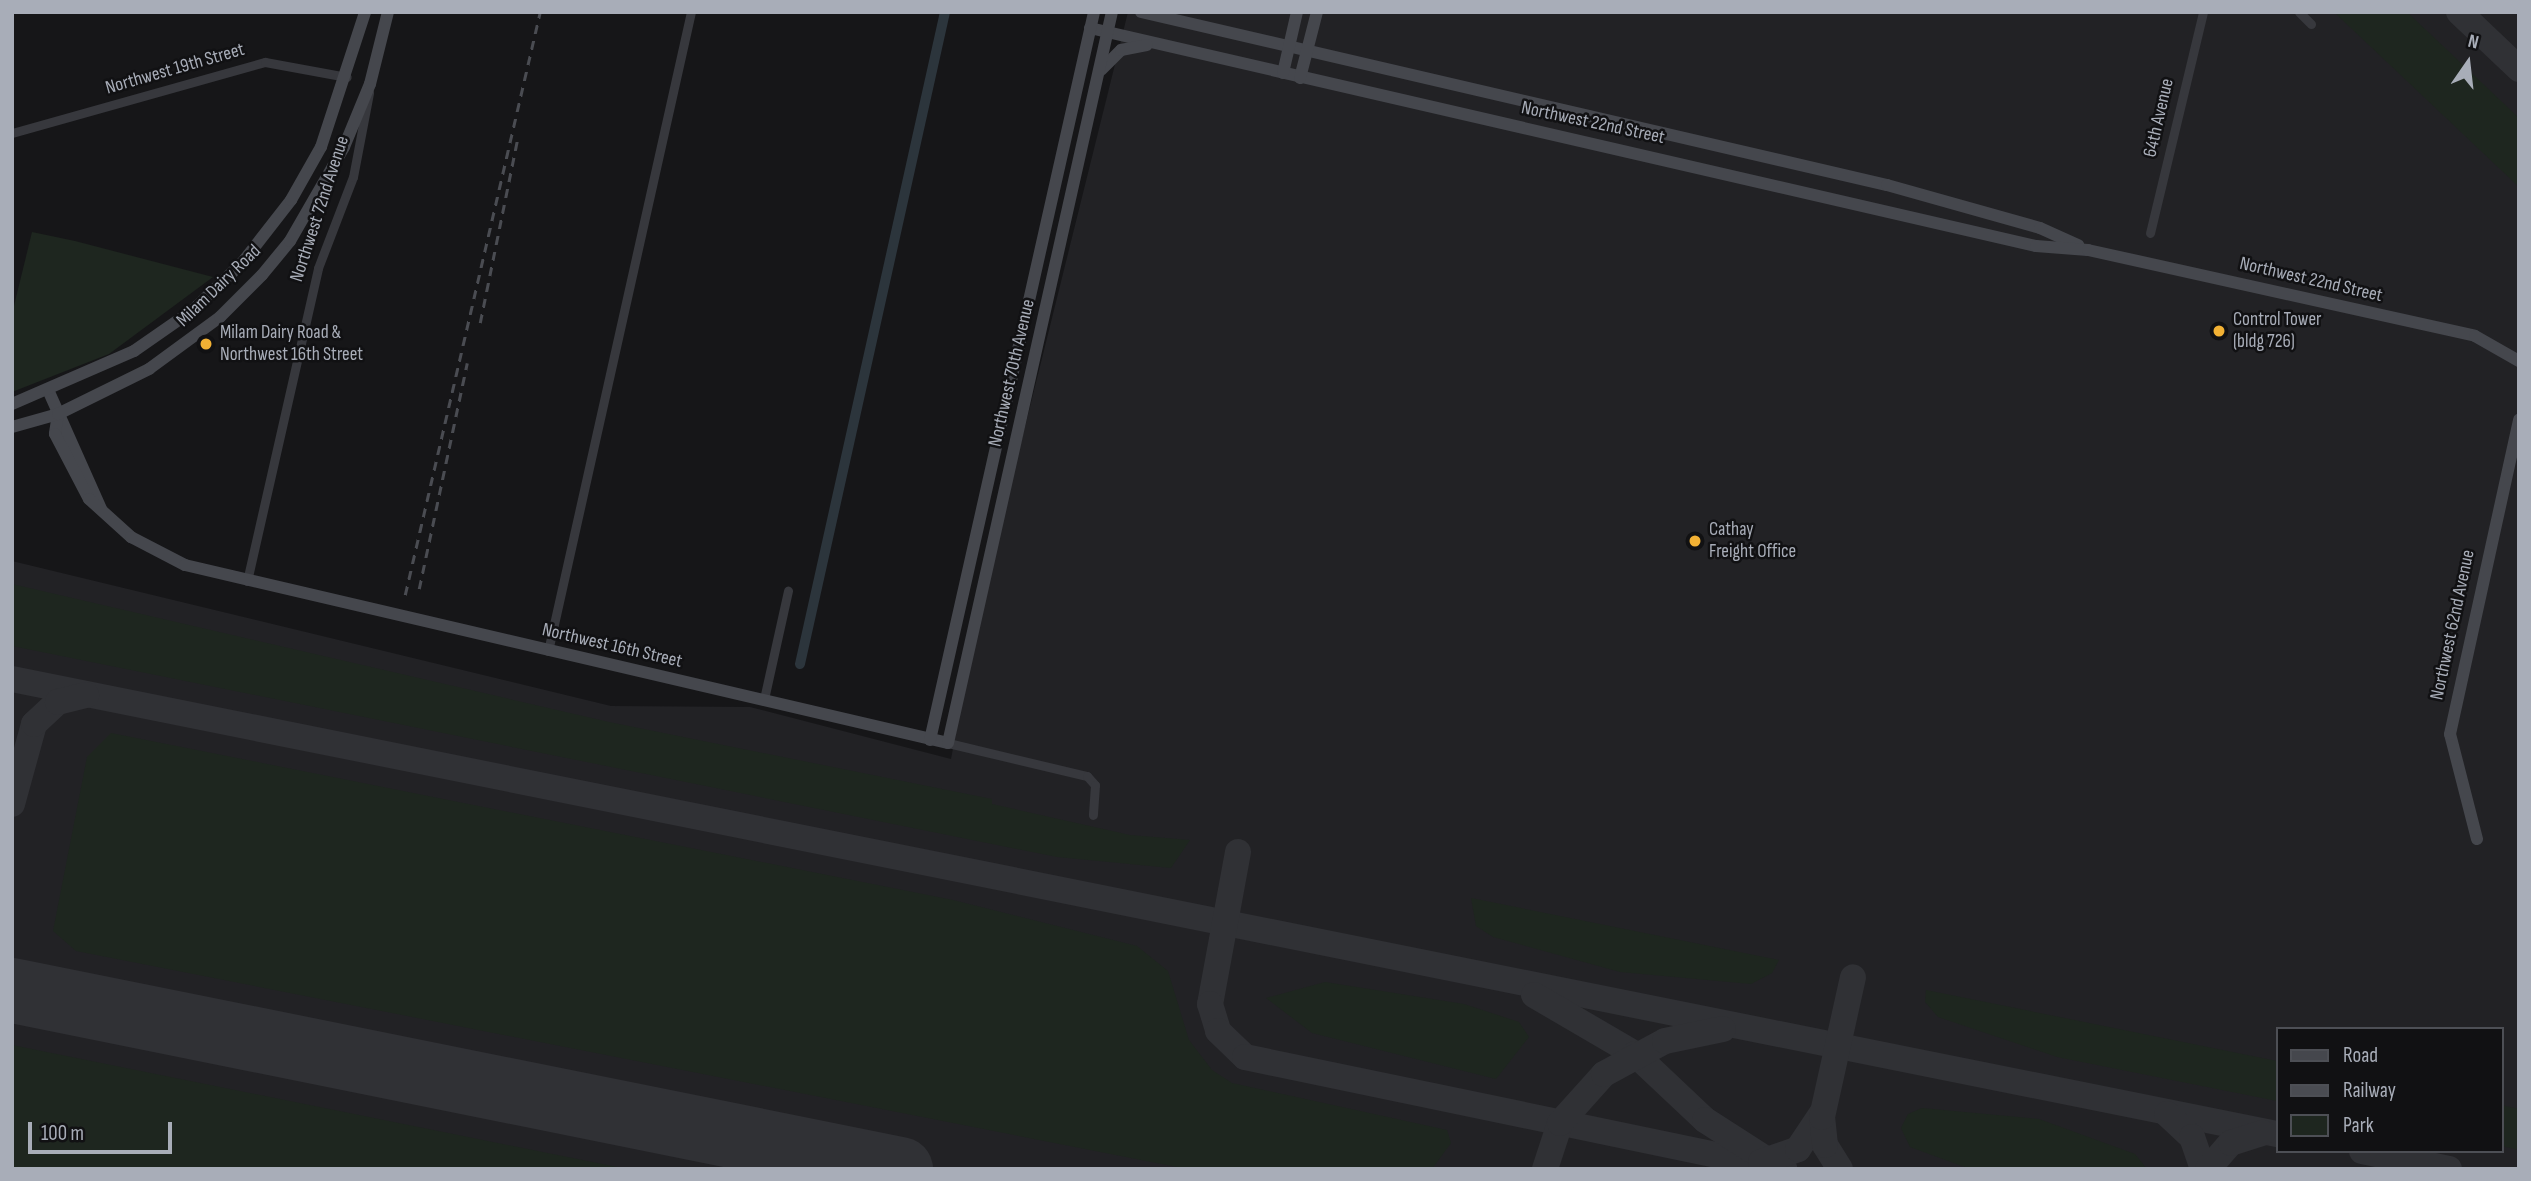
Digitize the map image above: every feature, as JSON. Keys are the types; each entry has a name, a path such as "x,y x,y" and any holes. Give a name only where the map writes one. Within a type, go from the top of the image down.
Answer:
{"main road":[{"path":"365,12 349,77 370,84"},
{"name":"Northwest 72nd Avenue","path":"370,84 388,12"},
{"name":"Northwest 70th Avenue","path":"930,740 1094,12"},
{"name":"Northwest 70th Avenue","path":"948,743 1112,12"},
{"name":"Northwest 22nd Street","path":"1141,12 1957,203 2088,250 2474,336 2519,361"},
{"path":"1283,73 1297,12"},
{"path":"1300,78 1317,12"},
{"name":"Northwest 22nd Street","path":"1090,28 2036,246 2088,250"},
{"path":"1098,73 1121,50 1156,44"},
{"name":"Milam Dairy Road","path":"12,404 49,392 157,337 230,276 304,178 349,77"},
{"name":"Milam Dairy Road","path":"12,427 58,414 178,350 262,275 321,190 370,84"},
{"name":"Northwest 16th Street","path":"49,392 102,511 169,559 247,581 948,743"},
{"name":"Northwest 62nd Avenue","path":"2477,839 2450,734 2519,419"}],"street":[{"path":"548,651 691,12"},
{"name":"64th Avenue","path":"2150,233 2203,12"},
{"path":"2299,12 2311,24"},
{"name":"Northwest 19th Street","path":"12,133 265,62 349,77"},
{"name":"Northwest 72nd Avenue","path":"247,581 318,268 345,200 367,124 370,84"},
{"path":"764,699 789,591"},
{"name":"Northwest 16th Street","path":"948,743 1087,776 1096,785 1093,815"}],"shaded area":[{"path":"1128,12 2519,12 2519,1169 12,1169 12,561 611,706 750,707 951,759 978,616"}],"green space":[{"path":"2334,12 2407,12 2519,118 2519,187"},
{"path":"32,232 213,277 109,354 12,392 12,314"},
{"path":"12,584 609,722 992,799 992,804 1130,835 1190,840 1171,868 1057,857 12,646"},
{"path":"111,733 953,900 1137,946 1168,971 1189,1040 1212,1070 1232,1083 1447,1130 1451,1143 1432,1169 1187,1169 76,951 53,931 87,757"},
{"path":"1471,898 1779,960 1772,973 1751,984 1620,972 1493,937 1476,926"},
{"path":"1325,982 1464,1004 1519,1022 1529,1037 1496,1079 1312,1033 1266,998"},
{"path":"1926,990 2276,1061 2276,1101 2057,1057 1938,1017 1925,1002"},
{"path":"12,1045 627,1169 12,1169"},
{"path":"2503,1105 2519,1109 2519,1150 2503,1146"},
{"path":"1922,1108 2039,1119 2135,1154 2147,1169 1970,1169 1910,1147 1901,1128 1908,1114"}],"waterway":[{"path":"800,664 945,12"}],"taxiway":[{"path":"2459,12 2519,69"},
{"path":"12,679 2276,1134"},
{"path":"12,804 34,724 58,702 86,695"},
{"path":"1238,852 1210,1004 1218,1031 1245,1057 1784,1169"},
{"path":"1840,1169 1825,1145 1822,1117 1853,977"},
{"path":"12,979 58,1000"},
{"path":"1534,995 1635,1054 1705,1120 1761,1156"},
{"path":"1545,1169 1560,1123 1604,1074 1665,1041 1723,1029"},
{"path":"1761,1162 1798,1149 1822,1113"},
{"path":"2167,1114 2192,1137 2203,1169"},
{"path":"2208,1169 2231,1143 2262,1133"},
{"path":"2372,1153 2449,1169"}],"runway":[{"path":"12,990 900,1169"}],"railway":[{"path":"405,595 540,12"},
{"path":"480,323 517,141"},
{"path":"419,589 467,363"}],"place":[{"name":"Control Tower (bldg 726)","path":"2219,331"},
{"name":"Milam Dairy Road & Northwest 16th Street","path":"206,344"},
{"name":"Cathay Freight Office","path":"1695,541"}]}
